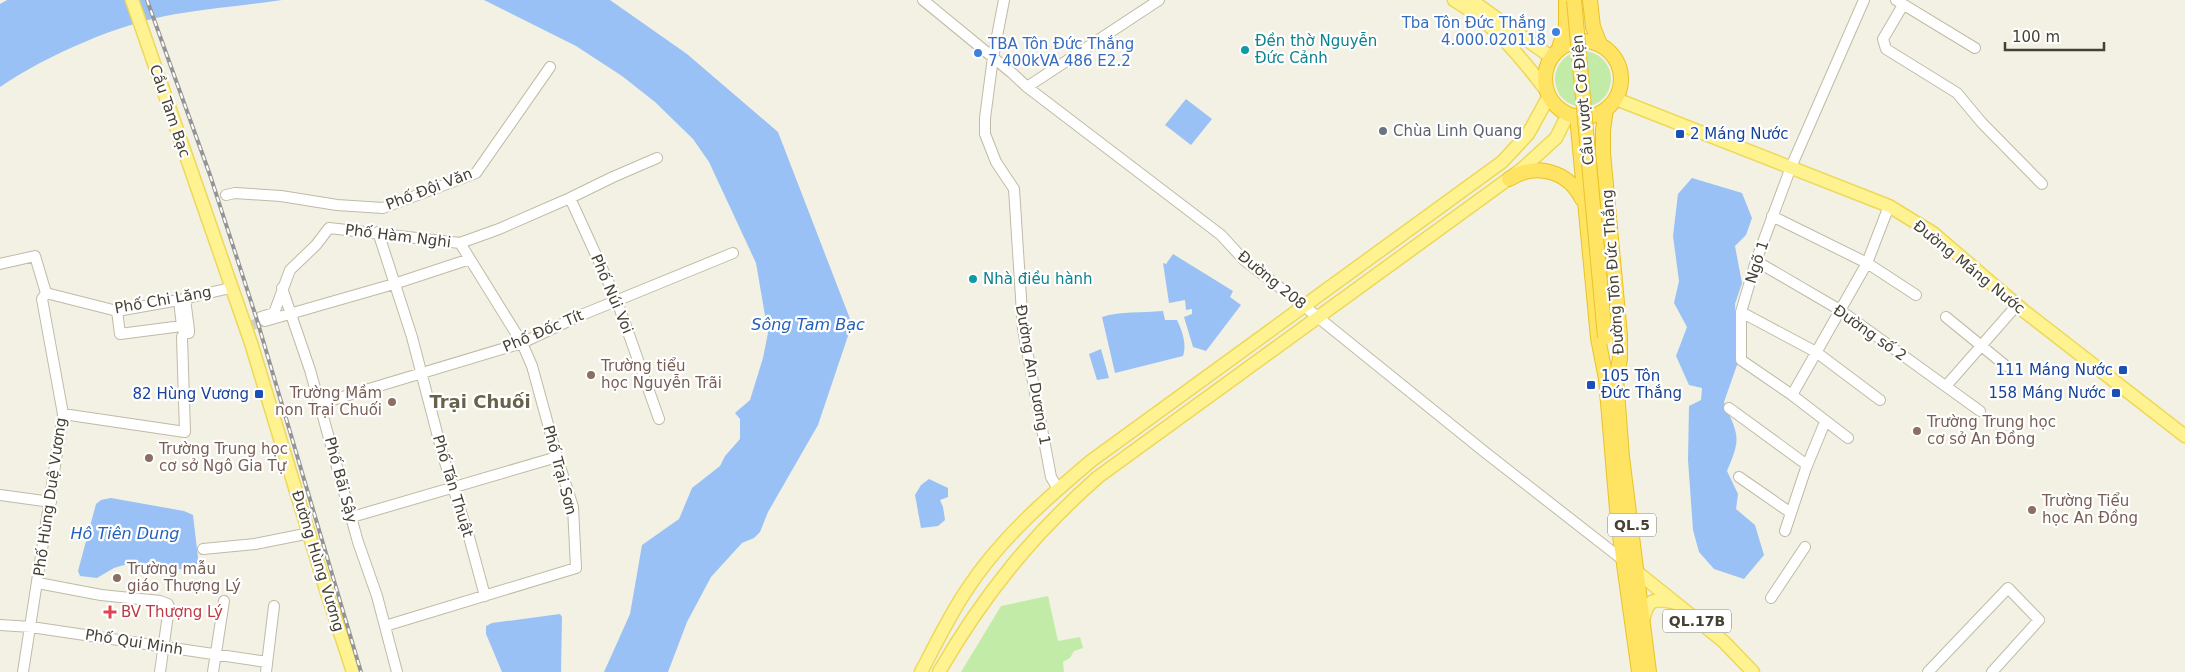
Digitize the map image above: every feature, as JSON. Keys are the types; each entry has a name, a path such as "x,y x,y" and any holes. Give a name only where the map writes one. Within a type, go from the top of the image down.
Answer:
{"highway":[{"path":"1555,52 1570,43 1582,40 1600,44 1614,56 1620,68 1621,87 1611,104 1594,115 1573,116 1557,107 1547,93 1545,72 1566,26 1566,0"},
{"name":"Cầu vượt Cơ Điện","path":"1574,0 1609,336"},
{"name":"Cầu vượt Cơ Điện","path":"1583,0 1611,378"},
{"path":"1590,0 1592,21 1600,44"},
{"name":"Đường Tôn Đức Thắng","path":"1611,104 1603,130 1603,153 1621,343 1611,378 1623,560 1639,672"},
{"name":"Đường Tôn Đức Thắng","path":"1573,116 1599,349 1611,378 1638,573 1649,672"},
{"path":"1509,179 1527,171 1553,172 1565,178 1575,187 1584,205"}],"main road":[{"name":"Cầu Tam Bạc","path":"132,0 208,222"},
{"path":"921,672 966,589 1018,526 1058,489 1091,461 1502,162 1528,134 1547,93 1522,59 1504,39 1454,0"},
{"path":"1472,0 1555,52"},
{"name":"Đường Máng Nước","path":"1611,104 1791,167 1889,206 1933,233 2017,306 2185,436"},
{"path":"939,672 964,629 994,587 1041,530 1098,477 1509,179 1556,138 1573,116"},
{"path":"1472,183 1477,182 1485,185 1486,192 1483,197"},
{"name":"Đường Hùng Vương","path":"208,222 230,288 253,322 326,593 353,672"},
{"path":"1623,560 1638,573"},
{"name":"QL.17B","path":"1638,573 1723,640 1753,672"},
{"path":"978,575 994,587"},
{"path":"1643,620 1651,602 1657,600 1674,602"}],"street":[{"name":"Đường 208","path":"923,0 1027,87 1220,235 1244,260 1623,560"},
{"name":"Đường An Dương 1","path":"1004,0 993,58 985,118 985,134 996,162 1014,188 1023,329 1051,477 1058,489"},
{"path":"1027,87 1158,0"},
{"name":"Ngõ 1","path":"1792,395 1741,360 1741,312 1756,261 1791,167 1864,0"},
{"path":"1975,48 1899,2 1883,39 1886,49 1956,93 1982,123 2042,184"},
{"name":"Phố Đội Văn","path":"226,195 235,193 281,196 337,205 383,208 476,172 550,68"},
{"name":"Phố Hàm Nghi","path":"253,322 274,313 290,270 316,245 329,228 378,232 460,243 499,229 570,198 613,176 657,158"},
{"name":"Phố Núi Voi","path":"570,198 616,301 659,419"},
{"path":"1848,438 1792,395 1867,263 1889,206"},
{"path":"1772,216 1867,263 1916,294"},
{"name":"Phố Tán Thuật","path":"378,232 422,373 443,456 454,487 485,596"},
{"name":"Phố Trại Sơn","path":"460,243 522,343 532,366 556,457 573,507 576,568 485,596"},
{"name":"Phố Đốc Tít","path":"319,404 522,343 579,316 733,253"},
{"path":"0,264 35,256 46,293"},
{"path":"253,322 291,314 394,284 470,259"},
{"name":"Đường số 2","path":"1756,261 1840,310 1980,411"},
{"name":"Phố Chi Lăng","path":"46,293 117,311 182,300 230,288"},
{"name":"Phố Bãi Sậy","path":"282,288 310,370 397,672"},
{"name":"Phố Hùng Duệ Vương","path":"23,672 51,502 63,414 42,299 46,293"},
{"path":"117,311 120,334 182,326 182,300"},
{"path":"63,414 184,432 182,337 184,334 189,333 190,330 182,300"},
{"path":"1946,386 2017,306"},
{"path":"1741,312 1816,352 1880,400"},
{"path":"1946,317 2006,366"},
{"path":"1729,408 1808,465"},
{"path":"1785,531 1808,465 1826,422"},
{"path":"352,517 556,457"},
{"path":"1739,477 1791,513"},
{"path":"0,496 51,502"},
{"path":"203,549 255,544 310,533"},
{"path":"1771,598 1805,548"},
{"path":"38,583 101,595 165,602 169,607 160,672"},
{"path":"1928,672 2008,588 2039,620 1992,672"},
{"path":"385,626 485,596"},
{"path":"214,672 224,601"},
{"path":"266,667 274,606"},
{"name":"Phố Qui Minh","path":"0,625 31,627 216,654 266,667"}],"green space":[{"path":"1583,51 1594,53 1603,59 1609,68 1611,79 1609,90 1603,99 1594,105 1583,107 1572,105 1563,99 1557,90 1555,79 1557,68 1563,59 1572,53"},
{"path":"1048,596 1058,641 1080,637 1083,648 1074,651 1070,658 1063,662 1064,672 961,672 1001,606"}],"water":[{"path":"7,0 282,0 176,14 131,25 62,52 39,63 0,87 0,4"},
{"name":"Sông Tam Bạc","path":"484,0 610,0 687,54 778,132 852,324 818,425 768,512 760,532 754,538 742,543 711,577 687,622 668,672 604,672 630,614 642,545 679,519 692,488 720,466 725,456 740,439 740,419 735,413 750,400 763,358 768,333 756,263 709,162 693,139 655,102 622,76 576,46"},
{"path":"1186,99 1212,119 1191,145 1165,125"},
{"path":"1692,178 1742,193 1752,218 1746,235 1735,246 1742,283 1735,304 1737,365 1724,402 1736,436 1735,450 1727,471 1738,494 1736,509 1755,525 1764,555 1744,579 1714,569 1699,552 1693,530 1688,460 1689,406 1701,400 1702,388 1689,385 1676,356 1687,327 1674,303 1679,281 1673,236 1678,194"},
{"path":"1173,254 1233,291 1230,297 1241,305 1206,351 1193,347 1184,317 1192,314 1192,309 1186,310 1185,300 1169,303 1163,263 1166,264"},
{"path":"1163,311 1165,320 1177,320 1179,324 1184,342 1183,356 1115,373 1102,317 1124,313"},
{"path":"1101,349 1109,378 1097,380 1089,354"},
{"path":"929,479 948,488 948,497 940,500 945,520 938,526 921,528 915,495 921,485"},
{"name":"Hô Tiên Dung","path":"111,498 184,511 193,515 199,566 193,570 124,565 114,568 97,578 80,576 78,571 96,504 101,500"},
{"path":"560,614 562,617 561,672 502,672 486,634 486,626 492,623"}],"tunnel":[{"path":"252,325 262,322"}],"railway":[{"path":"147,0 210,175 257,320 361,672"}],"place":[{"name":"Tba Tôn Đức Thắng 4.000.020118","path":"1556,32"},
{"name":"Đền thờ Nguyễn Đức Cảnh","path":"1245,50"},
{"name":"TBA Tôn Đức Thắng 7 400kVA 486 E2.2","path":"978,53"},
{"name":"Chùa Linh Quang","path":"1383,131"},
{"name":"2 Máng Nước","path":"1680,134"},
{"name":"Nhà điều hành","path":"973,279"},
{"name":"111 Máng Nước","path":"2123,370"},
{"name":"Trường tiểu học Nguyễn Trãi","path":"591,375"},
{"name":"105 Tôn Đức Thắng","path":"1591,385"},
{"name":"158 Máng Nước","path":"2116,393"},
{"name":"82 Hùng Vương","path":"259,394"},
{"name":"Trường Mầm non Trại Chuối","path":"392,402"},
{"name":"Trường Trung học cơ sở An Đồng","path":"1917,431"},
{"name":"Trường Trung học cơ sở Ngô Gia Tự","path":"149,458"},
{"name":"Trường Tiểu học An Đồng","path":"2032,510"},
{"name":"Trường mẫu giáo Thượng Lý","path":"117,578"},
{"name":"BV Thượng Lý","path":"110,612"}],"district":[{"name":"Trại Chuối","path":"480,401"}]}
